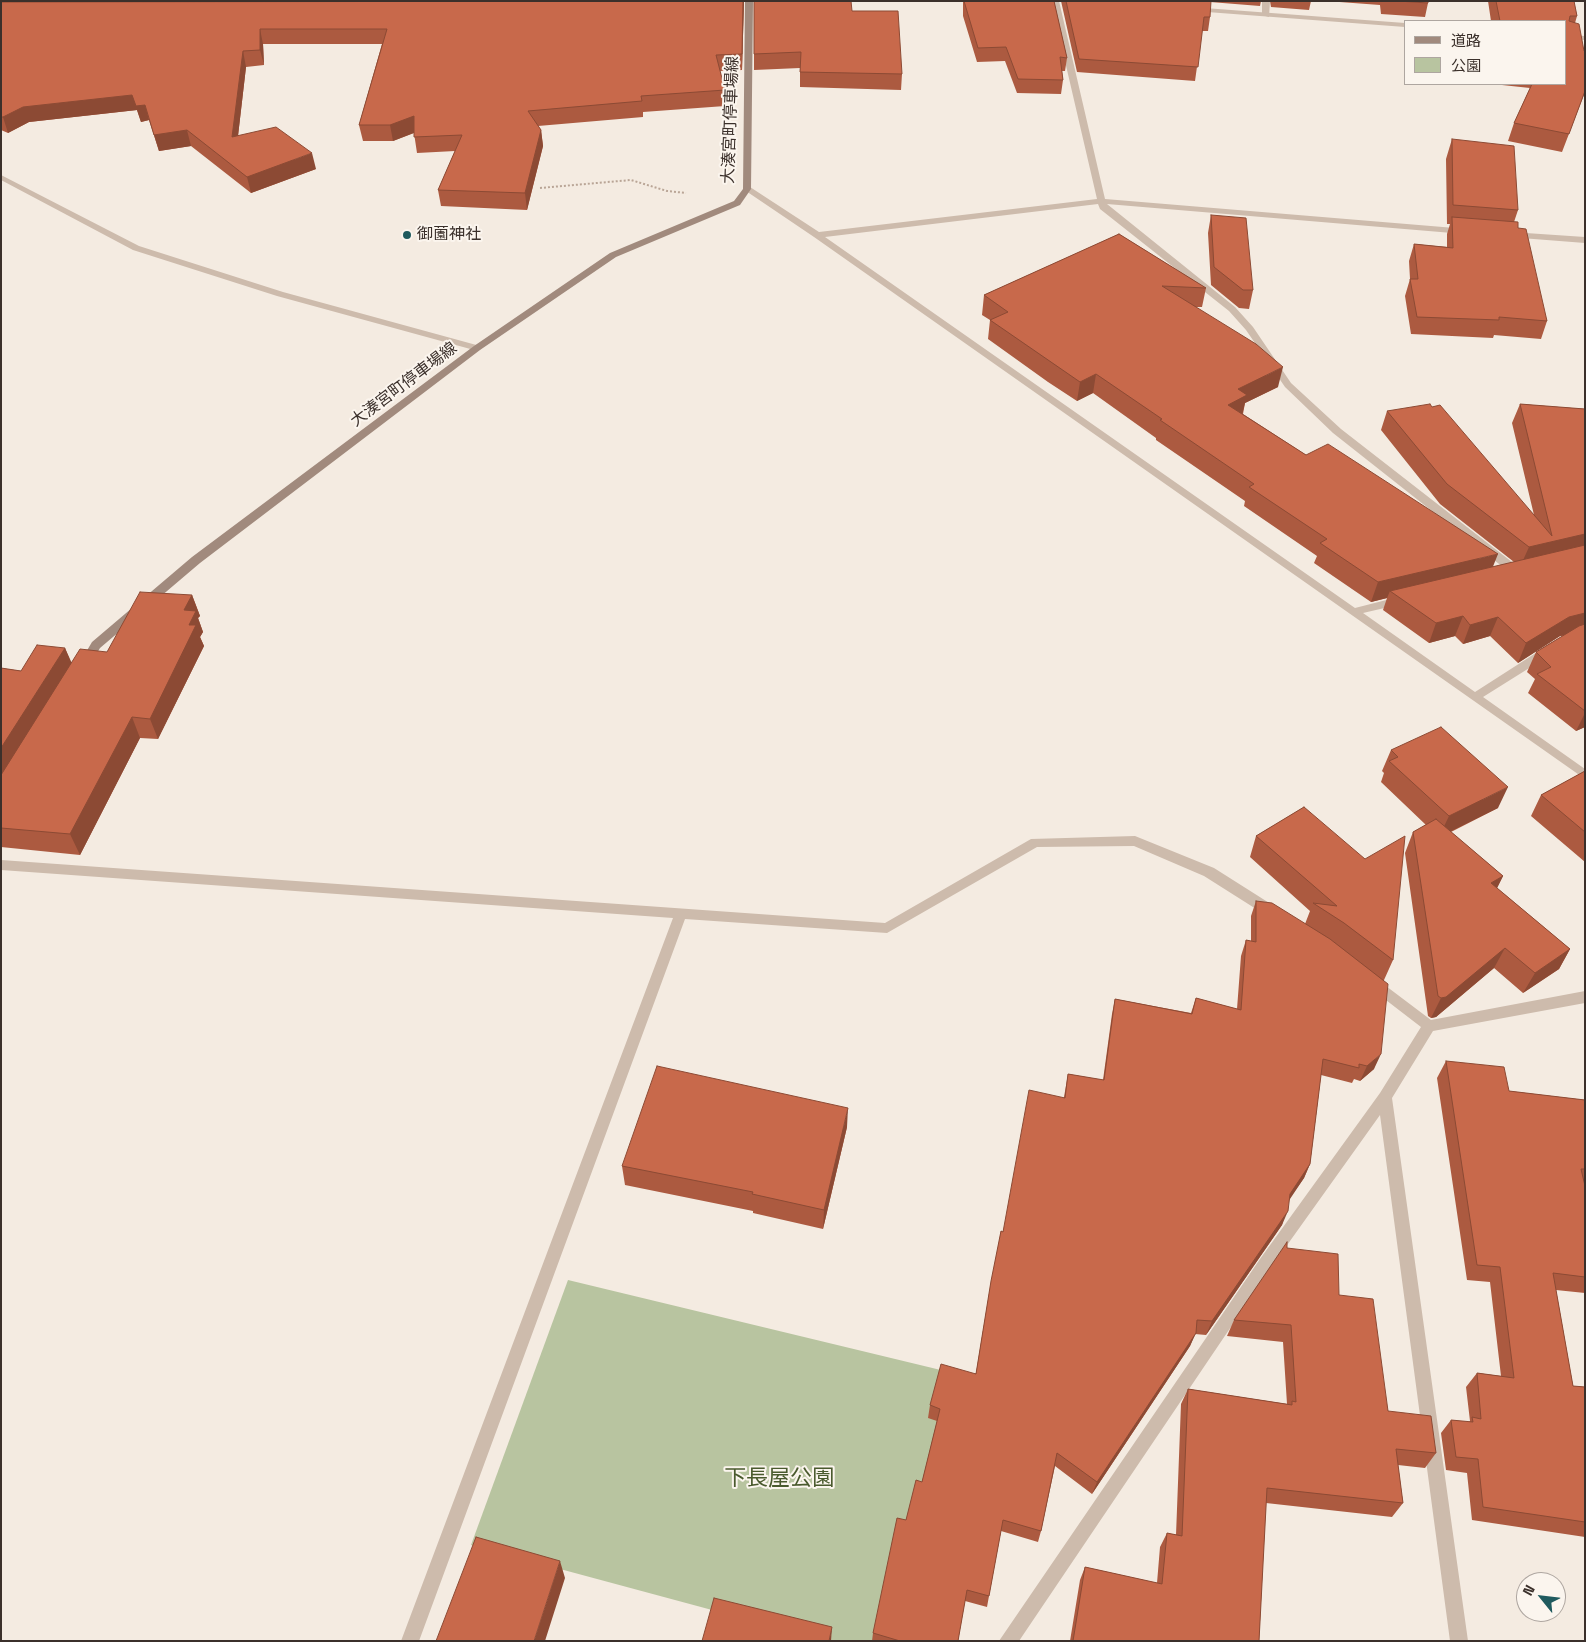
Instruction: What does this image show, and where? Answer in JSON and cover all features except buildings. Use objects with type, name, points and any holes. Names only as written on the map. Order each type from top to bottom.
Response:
[{"type":"main road","name":"大湊宮町停車場線","points":[[81,670],[96,645],[196,560],[477,348],[613,255],[737,203],[745,191],[749,1]]},
{"type":"street","points":[[1054,1],[1103,200],[1103,207],[1232,309],[1250,329],[1288,385],[1337,431],[1522,571],[1498,576]]},
{"type":"street","points":[[1266,1],[1266,15]]},
{"type":"street","points":[[1188,9],[1404,25]]},
{"type":"street","points":[[1566,37],[1585,38]]},
{"type":"street","points":[[1,177],[136,248],[280,294],[477,348]]},
{"type":"street","points":[[745,191],[817,235],[1585,774]]},
{"type":"street","points":[[817,235],[1103,200],[1477,232]]},
{"type":"street","points":[[1497,233],[1585,240]]},
{"type":"street","points":[[1353,612],[1411,598]]},
{"type":"street","points":[[1475,697],[1557,646]]},
{"type":"street","points":[[1,865],[887,928],[1035,842],[1135,841],[1209,872],[1282,918]]},
{"type":"street","points":[[410,1641],[682,913]]},
{"type":"street","points":[[1360,973],[1429,1026]]},
{"type":"street","points":[[1008,1641],[1265,1264],[1385,1098],[1429,1026],[1585,997]]},
{"type":"street","points":[[1385,1098],[1459,1641]]},
{"type":"path","points":[[540,188],[631,180],[667,191],[694,194],[745,191]]},
{"type":"green space","name":"下長屋公園","points":[[568,1280],[949,1372],[894,1641],[827,1641],[471,1545]]},
{"type":"place","name":"御薗神社","points":[[407,235]]}]
